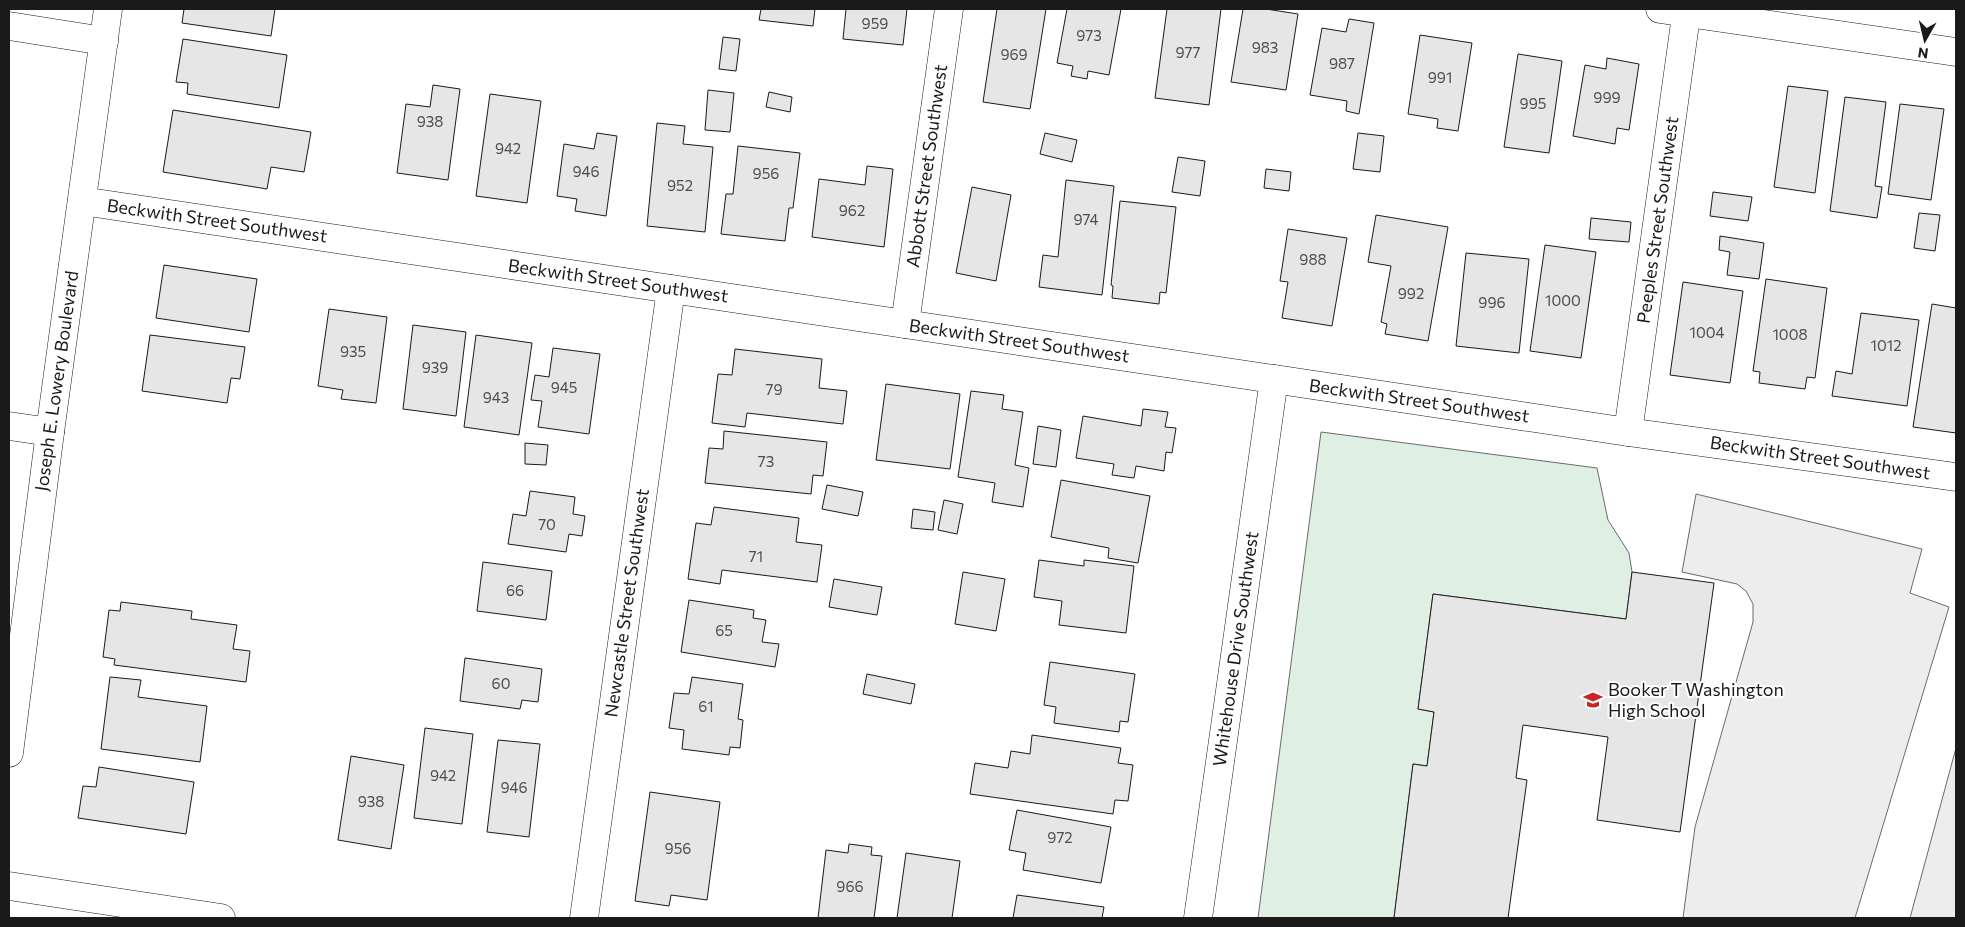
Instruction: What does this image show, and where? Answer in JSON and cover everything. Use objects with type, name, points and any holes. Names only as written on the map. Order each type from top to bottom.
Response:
[{"type":"street","name":"Joseph E. Lowery Boulevard","points":[[9,754],[50,432],[108,9]]},
{"type":"street","name":"Abbott Street Southwest","points":[[905,324],[949,9]]},
{"type":"street","points":[[1678,10],[1956,52]]},
{"type":"street","name":"Peeples Street Southwest","points":[[1628,432],[1678,10]]},
{"type":"street","points":[[9,26],[104,41]]},
{"type":"street","name":"Beckwith Street Southwest","points":[[82,201],[1628,432],[1956,477]]},
{"type":"street","name":"Newcastle Street Southwest","points":[[584,918],[671,289]]},
{"type":"street","name":"Whitehouse Drive Southwest","points":[[1198,918],[1274,379]]},
{"type":"street","points":[[9,426],[50,432]]},
{"type":"street","points":[[9,886],[206,917]]},
{"type":"green space","points":[[1321,432],[1597,468],[1608,520],[1629,553],[1632,572],[1626,619],[1433,594],[1418,709],[1434,712],[1427,766],[1413,764],[1394,918],[1258,918]]},
{"type":"shaded area","points":[[1696,494],[1922,549],[1910,593],[1949,607],[1855,918],[1683,918],[1695,827],[1753,622],[1753,604],[1746,591],[1737,584],[1682,572]]},
{"type":"shaded area","points":[[1956,748],[1956,918],[1910,918]]},
{"type":"building","points":[[184,9],[275,9],[271,36],[182,23]]},
{"type":"building","points":[[761,9],[815,9],[813,26],[759,20]]},
{"type":"building","points":[[846,9],[907,9],[903,45],[843,39]]},
{"type":"building","points":[[997,9],[1046,9],[1030,109],[983,102]]},
{"type":"building","points":[[1067,9],[1121,9],[1109,75],[1088,71],[1087,79],[1071,76],[1073,66],[1057,63]]},
{"type":"building","points":[[1167,9],[1221,9],[1209,105],[1155,98]]},
{"type":"building","points":[[1243,9],[1266,9],[1298,14],[1286,90],[1231,82]]},
{"type":"building","points":[[1349,19],[1374,23],[1359,114],[1346,111],[1347,101],[1310,95],[1322,28],[1346,32]]},
{"type":"building","points":[[1420,35],[1472,43],[1458,131],[1437,128],[1438,119],[1408,114]]},
{"type":"building","points":[[723,37],[740,39],[736,71],[719,69]]},
{"type":"building","points":[[183,39],[287,55],[279,108],[187,94],[188,83],[176,82]]},
{"type":"building","points":[[1518,54],[1562,61],[1549,153],[1504,147]]},
{"type":"building","points":[[1607,58],[1639,64],[1629,130],[1617,128],[1615,144],[1573,136],[1585,65],[1606,69]]},
{"type":"building","points":[[433,85],[460,89],[448,180],[397,173],[406,104],[430,107]]},
{"type":"building","points":[[1788,86],[1828,91],[1815,193],[1774,187]]},
{"type":"building","points":[[708,90],[734,93],[730,132],[705,130]]},
{"type":"building","points":[[769,92],[792,97],[790,112],[766,107]]},
{"type":"building","points":[[490,94],[541,101],[527,203],[476,196]]},
{"type":"building","points":[[1845,97],[1886,102],[1875,186],[1882,187],[1877,218],[1830,211]]},
{"type":"building","points":[[1900,104],[1944,109],[1931,200],[1888,194]]},
{"type":"building","points":[[173,110],[311,132],[304,172],[271,167],[267,189],[163,172]]},
{"type":"building","points":[[657,123],[685,126],[683,144],[713,147],[705,232],[647,226]]},
{"type":"building","points":[[597,133],[617,136],[606,216],[575,211],[577,199],[557,196],[564,144],[594,149]]},
{"type":"building","points":[[1045,133],[1077,140],[1072,162],[1040,154]]},
{"type":"building","points":[[1358,133],[1384,136],[1380,172],[1353,169]]},
{"type":"building","points":[[738,146],[800,153],[793,208],[789,208],[785,241],[721,234],[726,194],[733,194]]},
{"type":"building","points":[[1178,157],[1205,161],[1200,196],[1172,192]]},
{"type":"building","points":[[867,166],[893,169],[884,247],[812,237],[819,179],[865,185]]},
{"type":"building","points":[[1266,169],[1291,172],[1289,191],[1264,188]]},
{"type":"building","points":[[1066,180],[1114,186],[1102,295],[1039,287],[1043,255],[1058,257]]},
{"type":"building","points":[[972,187],[1011,195],[996,281],[956,273]]},
{"type":"building","points":[[1713,192],[1752,197],[1748,221],[1710,216]]},
{"type":"building","points":[[1120,201],[1176,207],[1166,293],[1160,292],[1159,304],[1112,298],[1113,286],[1111,285]]},
{"type":"building","points":[[1919,213],[1940,215],[1935,251],[1914,248]]},
{"type":"building","points":[[1376,215],[1448,227],[1428,341],[1385,334],[1387,324],[1381,322],[1391,266],[1368,262]]},
{"type":"building","points":[[1591,218],[1631,222],[1629,242],[1589,239]]},
{"type":"building","points":[[1288,229],[1347,238],[1332,326],[1282,318],[1288,282],[1280,281]]},
{"type":"building","points":[[1720,236],[1764,243],[1759,279],[1727,275],[1730,252],[1719,250]]},
{"type":"building","points":[[1545,245],[1596,252],[1581,358],[1530,351]]},
{"type":"building","points":[[1466,253],[1529,259],[1519,353],[1456,346]]},
{"type":"building","points":[[164,265],[257,279],[249,332],[156,318]]},
{"type":"building","points":[[1766,279],[1827,288],[1815,378],[1807,377],[1805,389],[1759,383],[1760,372],[1753,371]]},
{"type":"building","points":[[1683,282],[1743,291],[1730,383],[1670,375]]},
{"type":"building","points":[[1932,304],[1956,308],[1956,433],[1913,427]]},
{"type":"building","points":[[329,309],[387,317],[376,403],[341,399],[343,390],[318,386]]},
{"type":"building","points":[[1861,313],[1919,320],[1907,406],[1832,396],[1836,371],[1852,374]]},
{"type":"building","points":[[413,325],[466,332],[456,416],[403,409]]},
{"type":"building","points":[[150,335],[245,347],[240,379],[231,378],[227,403],[142,391]]},
{"type":"building","points":[[476,335],[532,343],[519,435],[464,427]]},
{"type":"building","points":[[553,348],[600,354],[589,434],[538,427],[542,401],[531,400],[535,375],[549,377]]},
{"type":"building","points":[[735,349],[822,359],[819,388],[847,391],[843,424],[747,413],[745,427],[712,423],[718,374],[732,375]]},
{"type":"building","points":[[886,384],[960,394],[950,469],[876,460]]},
{"type":"building","points":[[971,391],[1004,395],[1002,409],[1023,412],[1015,465],[1029,468],[1023,507],[992,502],[995,483],[958,477]]},
{"type":"building","points":[[1143,409],[1168,412],[1165,427],[1176,428],[1172,453],[1166,452],[1164,471],[1136,466],[1134,478],[1112,475],[1114,464],[1076,458],[1083,416],[1141,426]]},
{"type":"building","points":[[1038,426],[1061,430],[1056,467],[1033,464]]},
{"type":"building","points":[[724,431],[827,442],[823,476],[813,475],[811,494],[705,483],[709,448],[723,449]]},
{"type":"building","points":[[525,443],[548,445],[546,465],[525,464]]},
{"type":"building","points":[[1061,480],[1150,496],[1138,563],[1108,558],[1109,548],[1051,537]]},
{"type":"building","points":[[827,485],[863,492],[858,516],[822,509]]},
{"type":"building","points":[[530,491],[575,497],[573,514],[585,516],[582,536],[569,534],[566,552],[508,544],[513,514],[526,516]]},
{"type":"building","points":[[944,500],[963,504],[957,534],[938,530]]},
{"type":"building","points":[[714,507],[799,518],[796,542],[822,545],[817,582],[722,570],[720,584],[688,579],[696,523],[711,525]]},
{"type":"building","points":[[913,509],[935,512],[933,530],[911,528]]},
{"type":"building","points":[[1039,560],[1084,566],[1084,560],[1134,566],[1126,633],[1059,625],[1062,601],[1034,597]]},
{"type":"building","points":[[483,562],[552,571],[546,620],[477,611]]},
{"type":"building","points":[[963,572],[1005,579],[996,631],[955,624]]},
{"type":"building","points":[[1632,572],[1714,583],[1680,832],[1597,820],[1608,737],[1523,725],[1516,778],[1527,780],[1508,918],[1394,918],[1413,764],[1427,766],[1434,712],[1418,709],[1433,594],[1626,619]]},
{"type":"building","points":[[834,579],[882,587],[877,615],[829,607]]},
{"type":"building","points":[[689,600],[754,610],[753,618],[766,620],[762,642],[779,644],[775,667],[681,652]]},
{"type":"building","points":[[121,602],[192,611],[191,619],[237,625],[233,649],[250,651],[246,682],[114,665],[115,659],[103,657],[109,610],[120,611]]},
{"type":"building","points":[[465,658],[542,669],[538,702],[522,700],[520,709],[460,701]]},
{"type":"building","points":[[1050,662],[1135,674],[1128,722],[1120,721],[1119,732],[1054,723],[1056,707],[1044,705]]},
{"type":"building","points":[[867,674],[915,684],[911,704],[863,694]]},
{"type":"building","points":[[110,677],[141,680],[138,697],[207,706],[200,762],[101,749]]},
{"type":"building","points":[[692,677],[743,684],[738,719],[743,720],[740,748],[730,747],[729,755],[682,749],[684,730],[669,728],[674,693],[689,694]]},
{"type":"building","points":[[425,728],[473,734],[462,824],[414,818]]},
{"type":"building","points":[[1032,735],[1121,748],[1118,763],[1133,765],[1128,801],[1115,800],[1113,814],[970,794],[975,763],[1008,768],[1011,751],[1030,754]]},
{"type":"building","points":[[498,740],[540,744],[529,837],[487,832]]},
{"type":"building","points":[[351,756],[404,765],[391,849],[338,840]]},
{"type":"building","points":[[99,767],[194,782],[186,834],[78,818],[83,786],[96,787]]},
{"type":"building","points":[[650,792],[720,802],[707,900],[671,895],[669,906],[635,901]]},
{"type":"building","points":[[1017,810],[1111,827],[1101,883],[1023,870],[1026,853],[1009,850]]},
{"type":"building","points":[[849,844],[872,847],[871,855],[882,856],[874,918],[818,918],[826,850],[848,853]]},
{"type":"building","points":[[906,853],[960,861],[952,918],[897,918]]},
{"type":"building","points":[[1017,895],[1104,907],[1102,918],[1013,918]]},
{"type":"place","name":"Booker T Washington High School","points":[[1593,700]]}]
